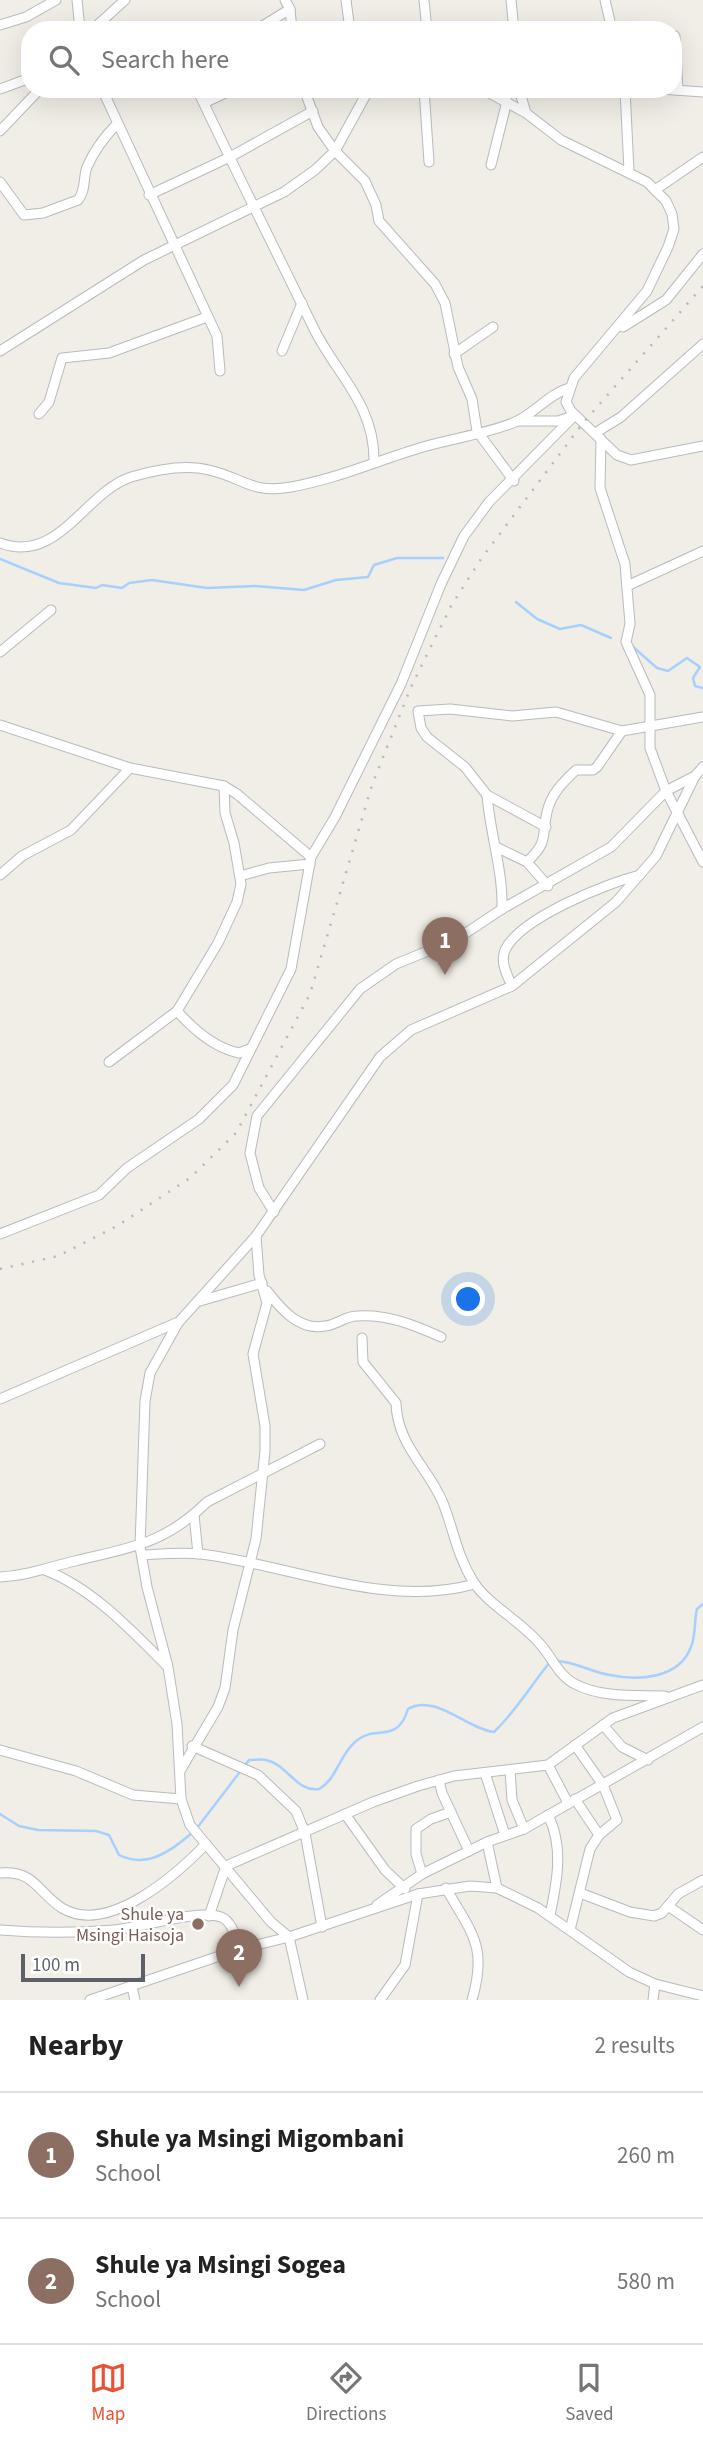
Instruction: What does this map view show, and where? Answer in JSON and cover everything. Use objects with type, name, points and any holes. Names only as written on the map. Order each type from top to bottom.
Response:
[{"type":"street","points":[[0,25],[33,14],[56,0]]},
{"type":"street","points":[[77,0],[79,21]]},
{"type":"street","points":[[102,21],[125,0]]},
{"type":"street","points":[[346,0],[349,21]]},
{"type":"street","points":[[424,0],[426,21]]},
{"type":"street","points":[[511,0],[513,21]]},
{"type":"street","points":[[605,0],[610,21]]},
{"type":"street","points":[[266,21],[287,3]]},
{"type":"street","points":[[287,3],[290,21]]},
{"type":"street","points":[[0,89],[21,81]]},
{"type":"street","points":[[682,90],[703,92]]},
{"type":"street","points":[[0,131],[31,98]]},
{"type":"street","points":[[106,98],[217,336],[220,371]]},
{"type":"street","points":[[202,98],[321,343],[338,365],[358,401],[373,434],[374,462]]},
{"type":"street","points":[[204,103],[215,98]]},
{"type":"street","points":[[308,98],[318,127],[335,151],[365,181],[376,205],[379,221],[388,235],[435,284],[445,303],[454,354],[472,399],[477,431],[514,481]]},
{"type":"street","points":[[1,347],[173,244],[284,192],[315,170],[335,151],[364,98]]},
{"type":"street","points":[[425,98],[429,162]]},
{"type":"street","points":[[502,98],[572,146],[629,171],[655,190],[667,201],[674,229],[647,291],[618,330],[587,362],[569,388],[566,402],[575,415],[617,456],[631,460],[703,446]]},
{"type":"street","points":[[522,98],[526,113]]},
{"type":"street","points":[[625,98],[629,171]]},
{"type":"street","points":[[491,164],[508,101]]},
{"type":"street","points":[[149,195],[230,157],[313,111]]},
{"type":"street","points":[[0,182],[24,215],[43,213],[78,200],[83,195],[88,165],[106,135],[117,124]]},
{"type":"street","points":[[655,190],[703,157]]},
{"type":"street","points":[[618,330],[666,300],[703,254]]},
{"type":"street","points":[[282,351],[302,303]]},
{"type":"street","points":[[39,414],[49,402],[62,358],[109,352],[207,317]]},
{"type":"street","points":[[454,354],[492,327]]},
{"type":"street","points":[[598,436],[703,344]]},
{"type":"street","points":[[518,421],[560,391],[569,388]]},
{"type":"street","points":[[0,543],[24,548],[40,543],[83,515],[114,485],[154,471],[208,469],[240,484],[268,490],[316,482],[477,431],[518,421],[558,421],[575,415]]},
{"type":"street","points":[[0,1234],[99,1195],[127,1168],[177,1136],[215,1105],[233,1085],[291,969],[310,860],[335,817],[401,684],[441,584],[464,537],[481,512],[514,481],[575,415]]},
{"type":"street","points":[[598,436],[600,488],[619,539],[627,586],[630,624],[626,642],[650,695],[650,748],[666,791],[703,862]]},
{"type":"street","points":[[627,586],[703,551]]},
{"type":"street","points":[[0,652],[51,610]]},
{"type":"street","points":[[546,827],[486,795],[465,766],[427,737],[421,728],[418,711],[450,709],[512,716],[556,712],[622,731],[649,729],[703,717]]},
{"type":"street","points":[[0,724],[130,768],[224,786],[237,794],[310,860]]},
{"type":"street","points":[[527,862],[541,849],[552,797],[576,770],[593,770],[622,731]]},
{"type":"street","points":[[303,2000],[289,1937],[271,1922],[190,1825],[181,1799],[168,1667],[147,1587],[141,1551],[150,1373],[178,1323],[256,1236],[380,1057],[411,1030],[512,986],[585,929],[642,875],[656,856],[695,776],[703,767]]},
{"type":"street","points":[[0,875],[22,856],[71,830],[130,768]]},
{"type":"street","points":[[274,1212],[259,1188],[250,1153],[252,1133],[264,1104],[340,1012],[376,976],[396,964],[457,939],[502,909],[548,886],[623,838],[666,791],[695,776]]},
{"type":"street","points":[[109,1062],[177,1012],[218,943],[240,891],[240,876],[225,813],[224,786]]},
{"type":"street","points":[[486,795],[502,876],[502,909]]},
{"type":"street","points":[[496,848],[527,862],[548,886]]},
{"type":"street","points":[[240,876],[310,860]]},
{"type":"street","points":[[512,986],[503,959],[506,949],[514,939],[562,905],[642,875]]},
{"type":"street","points":[[177,1012],[201,1033],[227,1049],[239,1053],[250,1049]]},
{"type":"street","points":[[180,1772],[192,1746],[218,1707],[225,1688],[233,1630],[251,1564],[264,1473],[265,1426],[253,1354],[266,1313],[256,1236]]},
{"type":"street","points":[[197,1302],[263,1285]]},
{"type":"street","points":[[263,1285],[287,1315],[313,1326],[325,1327],[353,1316],[387,1317],[407,1322],[441,1337]]},
{"type":"street","points":[[0,1399],[178,1323]]},
{"type":"street","points":[[362,1338],[362,1362],[396,1403],[396,1418],[404,1439],[443,1504],[455,1546],[475,1584],[542,1646],[555,1668],[575,1685],[610,1693],[671,1696]]},
{"type":"street","points":[[141,1551],[194,1515],[207,1502],[320,1444]]},
{"type":"street","points":[[194,1515],[198,1554]]},
{"type":"street","points":[[0,1577],[141,1551],[198,1554],[294,1575],[378,1588],[457,1589],[475,1584]]},
{"type":"street","points":[[45,1570],[72,1583],[127,1627],[168,1667]]},
{"type":"street","points":[[208,1916],[226,1866],[345,1814],[439,1780],[548,1765],[603,1725],[626,1712],[703,1685]]},
{"type":"street","points":[[603,1725],[622,1747],[648,1760]]},
{"type":"street","points":[[367,1913],[422,1874],[487,1842],[524,1829],[703,1727]]},
{"type":"street","points":[[570,1930],[590,1849],[599,1835],[617,1820],[603,1785],[575,1745]]},
{"type":"street","points":[[192,1746],[258,1775],[296,1811],[305,1833],[322,1927]]},
{"type":"street","points":[[0,1750],[76,1770],[132,1795],[181,1799]]},
{"type":"street","points":[[548,1765],[571,1801],[599,1835]]},
{"type":"street","points":[[510,1770],[512,1800],[524,1829]]},
{"type":"street","points":[[485,1773],[505,1835]]},
{"type":"street","points":[[439,1780],[469,1850]]},
{"type":"street","points":[[422,1874],[416,1854],[416,1829],[431,1819],[451,1812]]},
{"type":"street","points":[[345,1814],[385,1870],[414,1895]]},
{"type":"street","points":[[548,1815],[558,1850],[558,1873],[550,1915]]},
{"type":"street","points":[[487,1842],[497,1888]]},
{"type":"street","points":[[0,1873],[20,1873],[30,1878],[51,1900],[74,1913],[103,1912],[130,1905],[153,1891],[206,1844]]},
{"type":"street","points":[[580,1893],[646,1916],[654,1916],[678,1894],[703,1880]]},
{"type":"street","points":[[446,1888],[477,1941],[478,1978],[472,2000]]},
{"type":"street","points":[[90,2000],[240,1949],[289,1937],[414,1895],[446,1888],[497,1888],[550,1915],[604,1957],[655,1984],[703,1996]]},
{"type":"street","points":[[380,2000],[405,1965],[414,1895]]},
{"type":"street","points":[[668,1906],[703,1930]]},
{"type":"street","points":[[0,1930],[116,1930],[208,1916],[225,1918],[240,1949]]},
{"type":"street","points":[[653,2000],[655,1984]]},
{"type":"street","points":[[132,1987],[135,2000]]},
{"type":"waterway","points":[[0,559],[59,583],[96,588],[102,585],[122,588],[129,583],[152,580],[207,588],[255,586],[304,590],[336,580],[368,577],[374,565],[397,558],[443,558]]},
{"type":"waterway","points":[[516,602],[537,619],[560,629],[581,625],[611,638]]},
{"type":"waterway","points":[[632,646],[657,668],[668,671],[687,658],[700,667],[693,678],[695,686],[703,688]]},
{"type":"waterway","points":[[557,1661],[621,1677],[645,1677],[667,1672],[685,1658],[691,1647],[697,1609],[703,1604]]},
{"type":"waterway","points":[[197,1828],[249,1760],[273,1763],[304,1787],[319,1789],[330,1779],[356,1741],[364,1736],[398,1727],[408,1709],[418,1705],[440,1708],[473,1725],[494,1732],[550,1662]]},
{"type":"waterway","points":[[0,1814],[19,1826],[38,1830],[96,1831],[109,1835],[119,1855],[139,1860],[167,1852],[192,1833]]},
{"type":"railway","points":[[0,1269],[58,1256],[117,1226],[190,1178],[236,1133],[310,994],[372,785],[411,687],[451,606],[481,559],[583,423],[703,286]]},
{"type":"place","name":"Shule ya Msingi Migombani","points":[[445,975]]},
{"type":"place","name":"Shule ya Msingi Haisoja","points":[[198,1924]]},
{"type":"place","name":"Shule ya Msingi Sogea","points":[[239,1987]]}]
